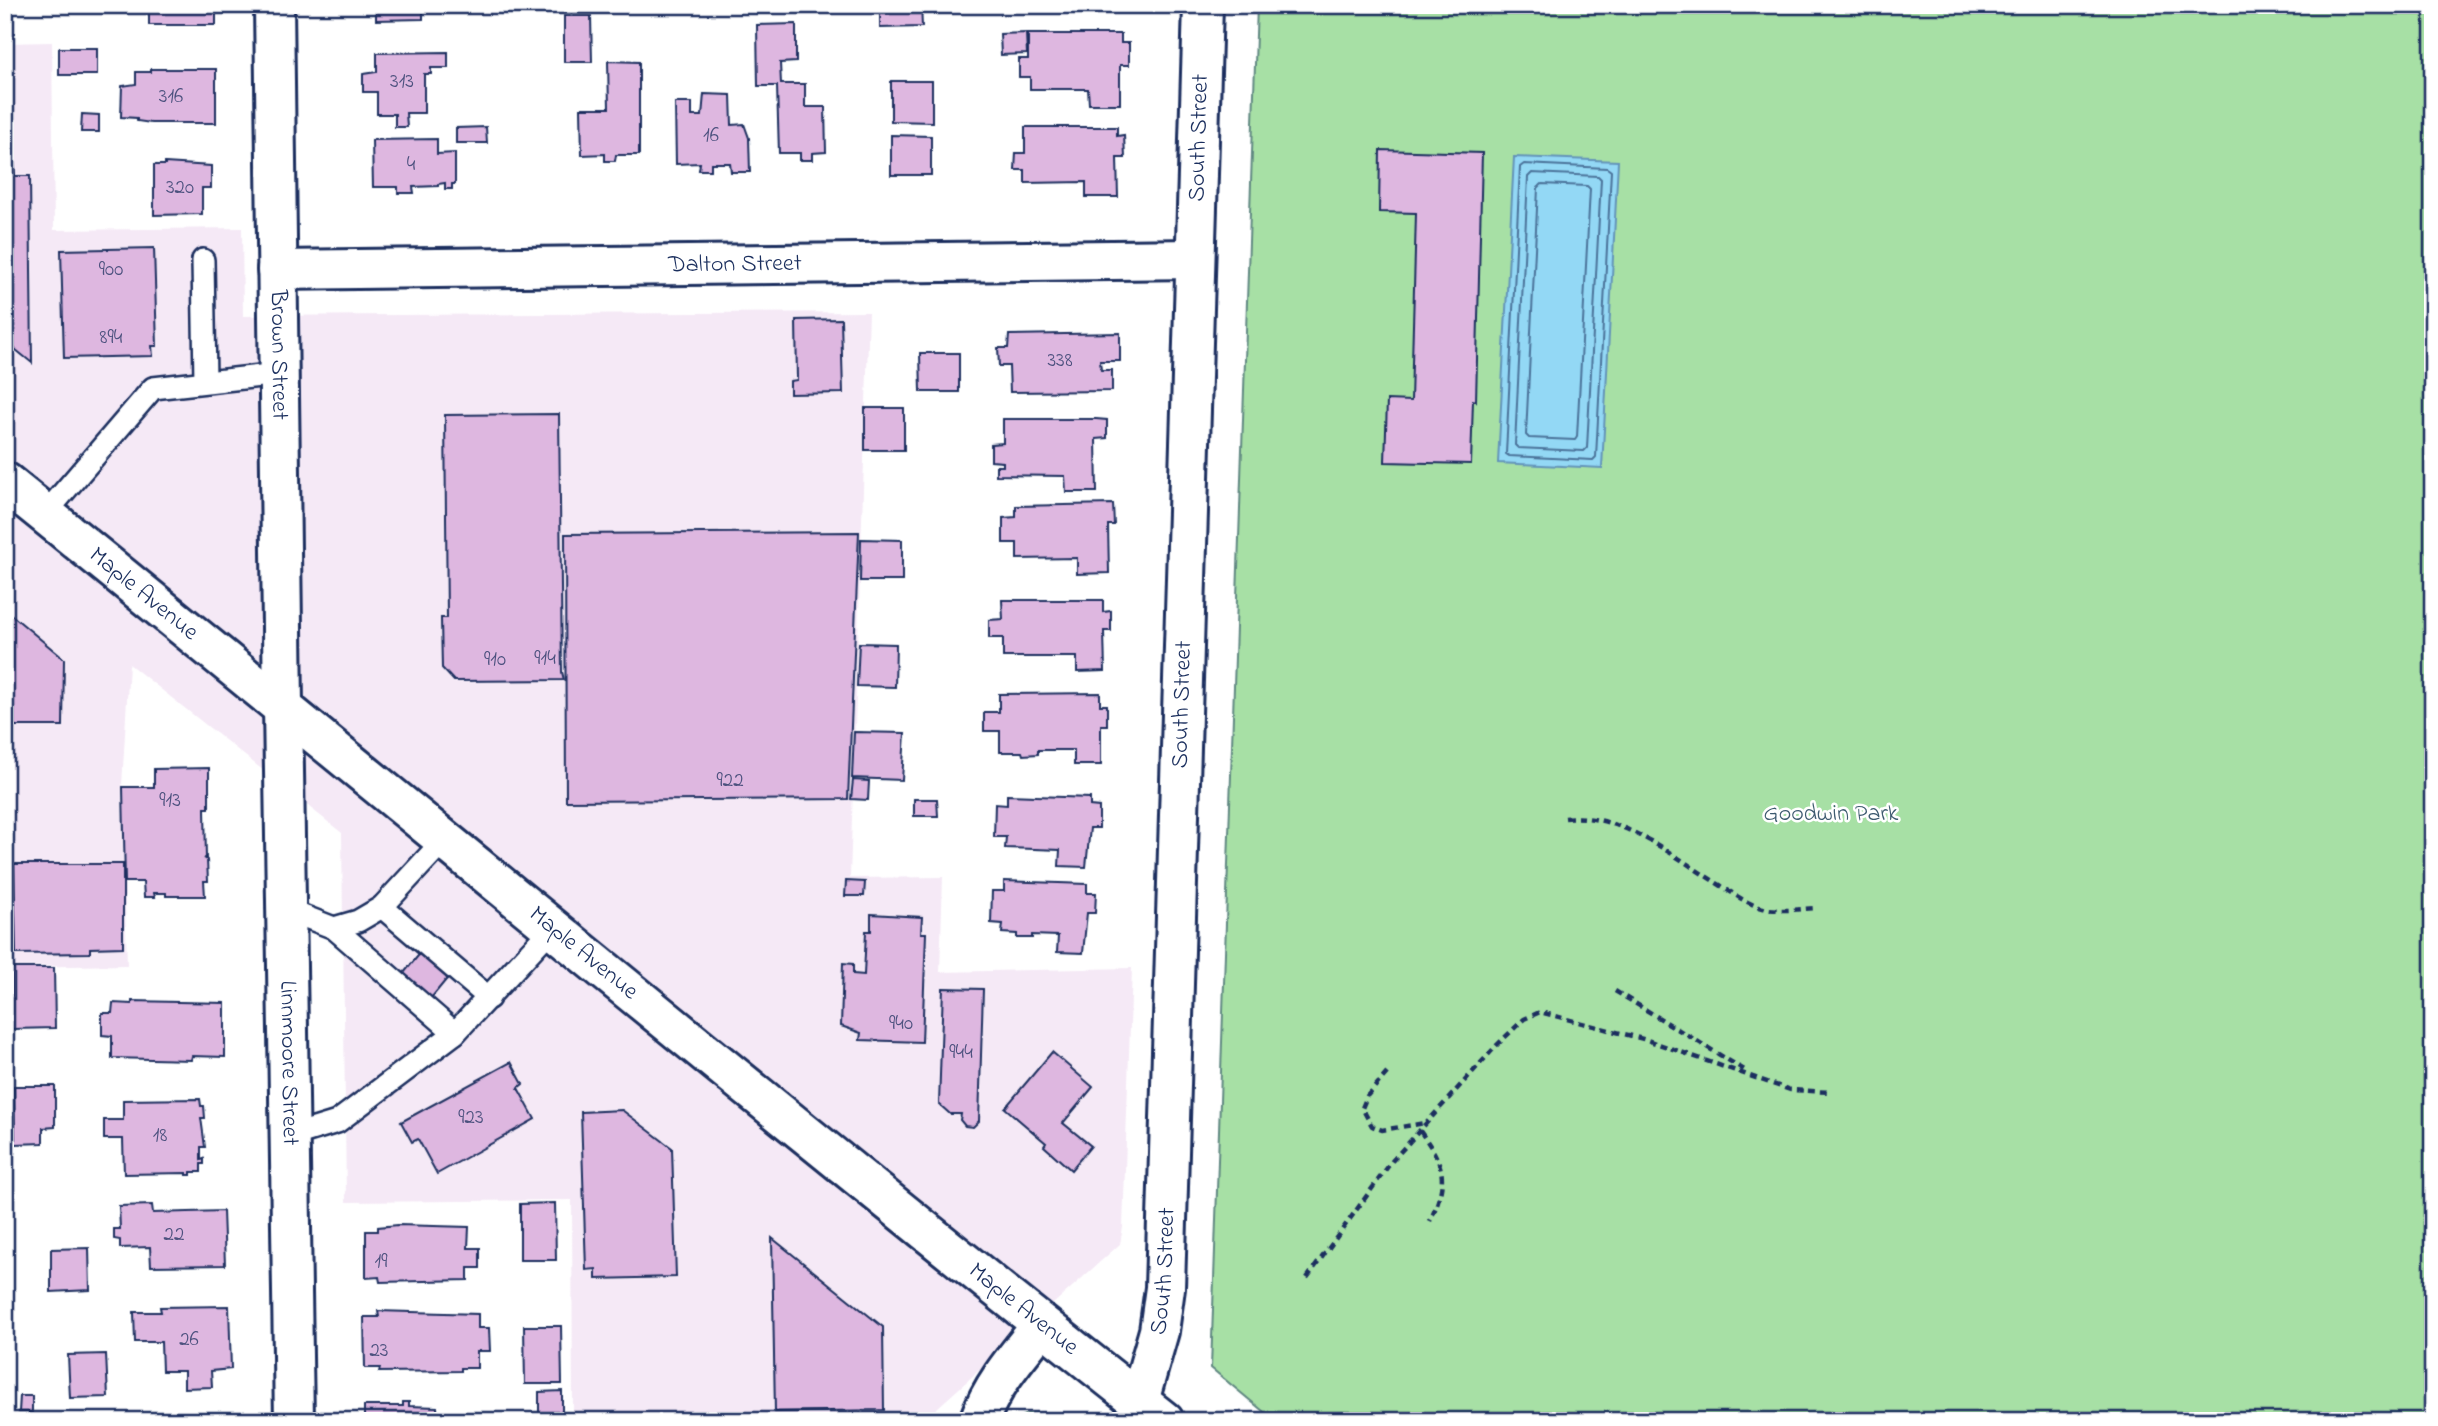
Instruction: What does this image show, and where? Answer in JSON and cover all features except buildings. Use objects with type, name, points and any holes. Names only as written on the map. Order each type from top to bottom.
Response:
[{"type":"street","name":"Brown Street","points":[[274,5],[283,706]]},
{"type":"street","name":"South Street","points":[[1145,1414],[1165,1288],[1203,5]]},
{"type":"street","name":"Dalton Street","points":[[277,270],[1195,259]]},
{"type":"street","name":"Maple Avenue","points":[[5,482],[1042,1325],[1145,1414]]},
{"type":"street","name":"Linnmoore Street","points":[[283,706],[294,1421]]},
{"type":"street","points":[[979,1421],[987,1399],[1005,1371],[1042,1325]]},
{"type":"lane","points":[[203,260],[205,381]]},
{"type":"lane","points":[[44,514],[153,387],[279,374]]},
{"type":"lane","points":[[334,928],[358,920],[382,907],[445,839]]},
{"type":"lane","points":[[382,907],[489,998]]},
{"type":"lane","points":[[285,909],[334,928],[455,1032]]},
{"type":"lane","points":[[288,1136],[337,1122],[455,1032],[553,927]]},
{"type":"path","points":[[1566,818],[1597,818],[1625,827],[1751,904],[1778,910],[1816,908]]},
{"type":"path","points":[[1615,991],[1755,1077]]},
{"type":"path","points":[[1307,1278],[1392,1161],[1497,1045],[1524,1020],[1539,1012],[1647,1040],[1790,1090],[1831,1092]]},
{"type":"path","points":[[1387,1073],[1367,1096],[1362,1108],[1372,1126],[1382,1130],[1427,1123]]},
{"type":"path","points":[[1420,1130],[1439,1157],[1443,1170],[1439,1201],[1430,1221]]},
{"type":"shaded area","points":[[52,42],[54,230],[242,228],[243,316],[869,312],[850,878],[943,877],[940,972],[1132,968],[1123,1227],[1120,1244],[927,1417],[573,1421],[572,1200],[346,1202],[342,833],[129,664],[122,786],[127,965],[14,967],[12,742],[5,741],[5,43]]},
{"type":"green space","name":"Goodwin Park","points":[[1257,5],[2433,5],[2433,1421],[1275,1421],[1211,1368]]},
{"type":"green space","points":[[1042,1413],[1060,1421],[1012,1421],[1027,1414]]},
{"type":"water","points":[[1514,157],[1618,161],[1602,468],[1498,463]]}]
